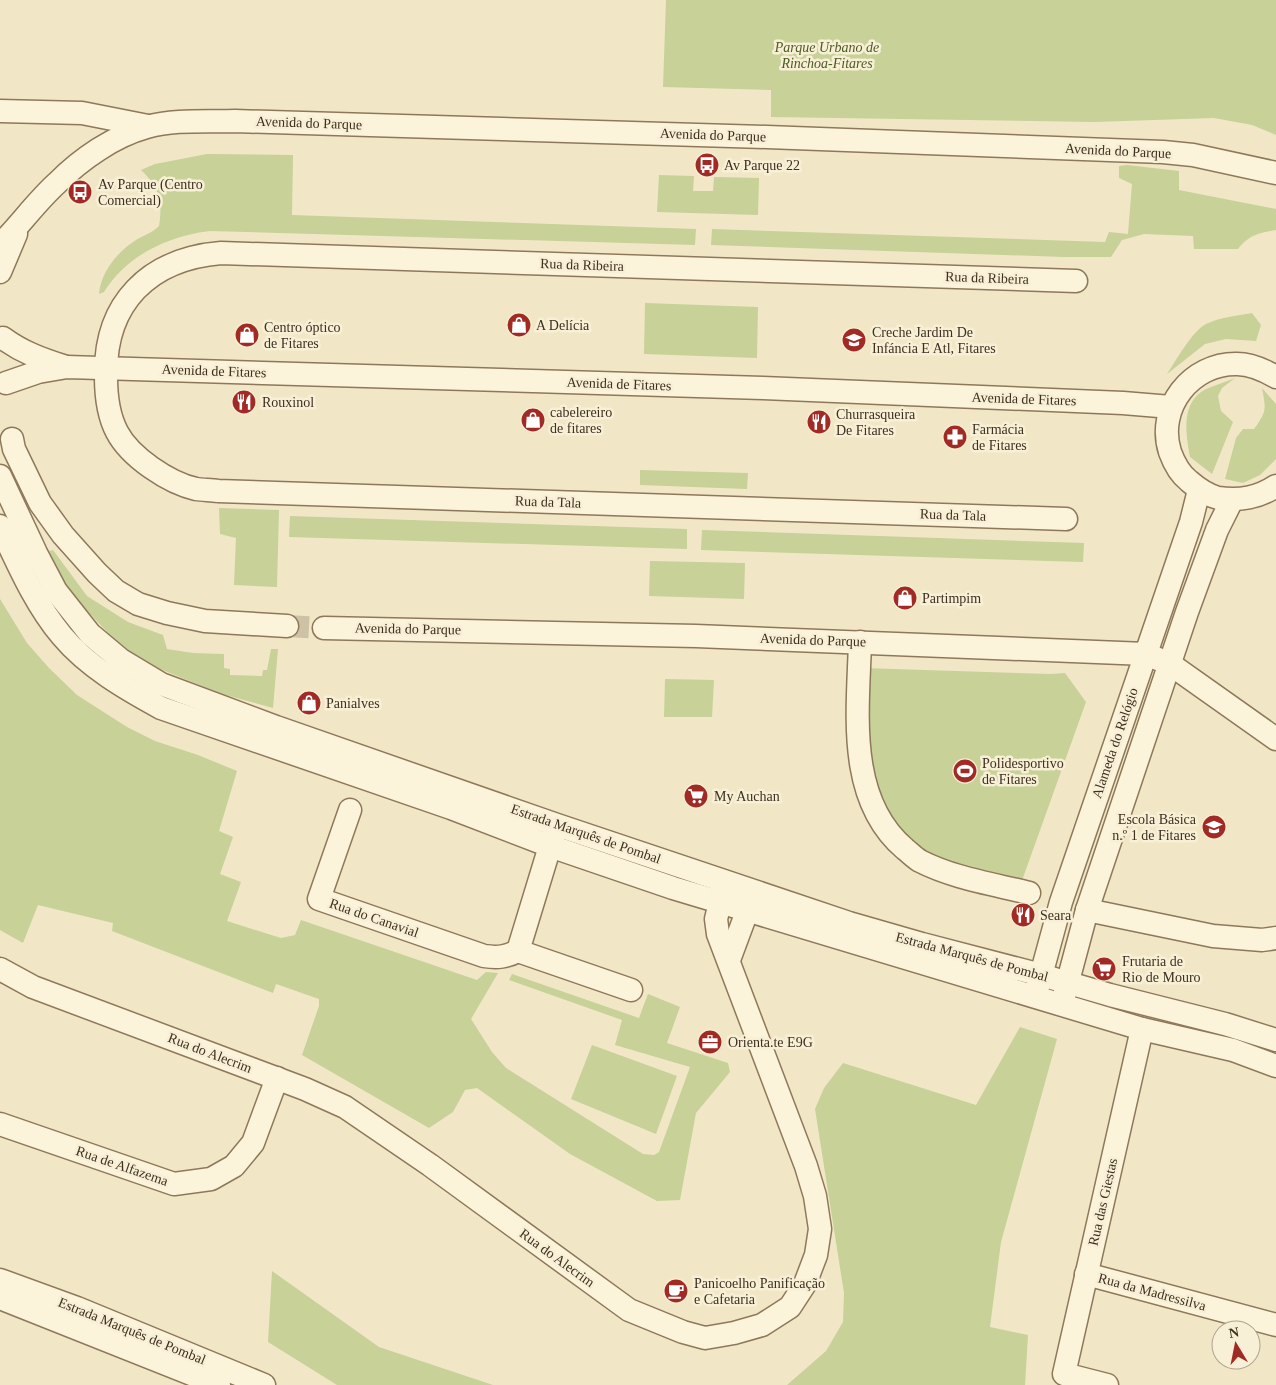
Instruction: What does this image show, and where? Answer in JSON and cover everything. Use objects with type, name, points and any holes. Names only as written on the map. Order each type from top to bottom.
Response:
[{"type":"street","name":"Avenida do Parque","points":[[0,111],[82,114],[149,126]]},
{"type":"street","name":"Avenida do Parque","points":[[0,245],[56,183],[78,164],[113,141],[149,126],[179,122],[245,122],[757,137],[1163,152],[1193,156],[1276,173]]},
{"type":"street","name":"Avenida do Parque","points":[[0,272],[19,226]]},
{"type":"street","name":"Rua da Ribeira","points":[[106,368],[108,345],[114,321],[122,306],[150,277],[181,260],[221,253],[1076,281]]},
{"type":"street","name":"Avenida de Fitares","points":[[2,336],[19,350],[35,357],[67,366],[753,388],[1123,403],[1171,407]]},
{"type":"street","points":[[2,336],[8,349],[10,360],[9,372],[3,388]]},
{"type":"street","points":[[1276,377],[1258,368],[1238,364],[1217,366],[1198,374],[1182,389],[1171,407],[1167,425],[1168,444],[1174,462],[1184,478],[1199,490],[1214,497],[1232,500],[1250,498],[1267,492],[1276,486]]},
{"type":"street","name":"Avenida de Fitares","points":[[3,388],[38,372],[67,366]]},
{"type":"street","name":"Rua da Tala","points":[[106,368],[107,397],[112,421],[117,433],[128,448],[178,483],[196,489],[1066,519]]},
{"type":"street","points":[[12,439],[14,449],[29,481],[45,509],[64,536],[116,591],[138,604],[205,621],[287,626]]},
{"type":"street","name":"Estrada Marquês de Pombal","points":[[0,476],[56,591],[90,634],[121,660],[161,684],[267,723],[726,881],[751,901],[1035,998],[1142,1029],[1232,1050],[1276,1066]]},
{"type":"street","name":"Alameda do Relógio","points":[[1035,998],[1061,902],[1191,522],[1199,490]]},
{"type":"street","name":"Alameda do Relógio","points":[[1062,1005],[1087,910],[1217,530],[1232,500]]},
{"type":"street","name":"Estrada Marquês de Pombal","points":[[0,526],[44,612],[63,638],[87,660],[126,689],[161,708],[202,724],[451,808],[550,846],[719,902],[751,901],[850,923],[922,944],[1225,1024],[1276,1040]]},
{"type":"street","name":"Avenida do Parque","points":[[324,628],[696,636],[1146,654],[1170,664],[1276,739]]},
{"type":"street","points":[[860,642],[857,734],[863,777],[878,818],[894,839],[919,860],[950,873],[1029,893]]},
{"type":"street","name":"Rua do Canavial","points":[[350,810],[320,899],[484,956],[499,958],[509,956],[518,951]]},
{"type":"street","points":[[557,824],[518,951],[631,990]]},
{"type":"street","name":"Rua do Alecrim","points":[[0,970],[33,987],[305,1088],[345,1107],[430,1165],[629,1310],[683,1332],[705,1338],[734,1333],[762,1325],[790,1307],[805,1284],[816,1255],[820,1228],[815,1196],[806,1166],[718,934],[716,919],[726,881]]},
{"type":"street","points":[[729,960],[751,901]]},
{"type":"street","points":[[1087,910],[1213,936],[1262,940],[1276,938]]},
{"type":"street","points":[[1225,1024],[1276,1024]]},
{"type":"street","name":"Rua das Giestas","points":[[1107,1385],[1064,1374],[1142,1029]]},
{"type":"street","name":"Rua de Alfazema","points":[[0,1124],[174,1184],[211,1178],[234,1166],[253,1143],[277,1078]]},
{"type":"street","name":"Rua da Madressilva","points":[[1086,1274],[1276,1325]]},
{"type":"street","name":"Estrada Marquês de Pombal","points":[[0,1280],[77,1308],[264,1385]]},
{"type":"street","name":"Estrada Marquês de Pombal","points":[[0,1298],[219,1385]]},
{"type":"green space","name":"Parque Urbano de Rinchoa-Fitares","points":[[666,0],[1276,0],[1276,135],[1252,125],[1214,118],[1094,122],[771,117],[771,90],[663,87]]},
{"type":"green space","points":[[207,154],[293,155],[292,215],[696,229],[695,245],[210,231],[179,237],[150,250],[124,268],[104,292],[99,294],[100,286],[107,270],[122,250],[159,226],[160,202],[158,195],[152,183],[141,170],[155,164]]},
{"type":"green space","points":[[1127,165],[1179,171],[1179,190],[1276,209],[1276,230],[1254,235],[1238,249],[1194,249],[1193,236],[1144,234],[1122,240],[1111,257],[711,245],[712,229],[1105,242],[1109,232],[1128,234],[1132,184],[1119,178],[1119,166]]},
{"type":"green space","points":[[659,175],[694,176],[693,191],[713,191],[714,177],[759,178],[758,215],[657,212]]},
{"type":"green space","points":[[645,303],[758,307],[757,358],[644,354]]},
{"type":"green space","points":[[1252,313],[1261,325],[1256,341],[1226,339],[1205,344],[1167,374],[1201,327],[1217,320]]},
{"type":"green space","points":[[1235,378],[1222,388],[1218,396],[1221,411],[1233,422],[1212,474],[1190,457],[1186,429],[1188,410],[1198,395],[1206,389]]},
{"type":"green space","points":[[1262,388],[1276,404],[1276,459],[1260,475],[1243,483],[1225,479],[1236,438],[1243,429],[1254,429],[1263,414],[1265,405]]},
{"type":"green space","points":[[640,470],[748,473],[747,489],[640,485]]},
{"type":"green space","points":[[219,508],[279,510],[277,587],[234,585],[236,538],[220,534]]},
{"type":"green space","points":[[290,516],[687,529],[687,549],[289,537]]},
{"type":"green space","points":[[702,530],[1084,543],[1083,562],[701,550]]},
{"type":"green space","points":[[53,550],[87,596],[128,622],[163,635],[167,649],[193,653],[224,654],[224,668],[230,669],[230,675],[262,676],[263,670],[267,670],[271,649],[278,649],[273,708],[222,694],[160,669],[125,648],[109,634],[68,589],[49,551]]},
{"type":"green space","points":[[650,561],[745,563],[744,599],[649,596]]},
{"type":"green space","points":[[0,599],[27,643],[77,695],[127,727],[155,741],[198,755],[237,771],[219,831],[233,837],[220,874],[241,882],[227,921],[281,938],[295,935],[301,920],[477,980],[486,972],[498,973],[471,1019],[492,1052],[506,1068],[643,1154],[654,1155],[659,1152],[690,1067],[615,1045],[622,1020],[509,980],[512,974],[639,1018],[648,994],[680,1007],[667,1043],[728,1063],[730,1072],[696,1113],[680,1200],[657,1201],[570,1154],[477,1088],[465,1090],[453,1112],[429,1128],[302,1055],[319,1006],[319,999],[276,984],[273,993],[112,931],[113,923],[38,905],[23,943],[0,930]]},
{"type":"green space","name":"Polidesportivo de Fitares","points":[[863,668],[1065,673],[1086,702],[1020,886],[956,870],[896,833],[871,782]]},
{"type":"green space","points":[[665,679],[714,680],[712,717],[664,717]]},
{"type":"green space","points":[[1020,1027],[1057,1039],[1001,1242],[990,1327],[1028,1335],[1025,1385],[787,1385],[826,1351],[843,1322],[844,1293],[815,1109],[824,1088],[843,1063],[976,1105]]},
{"type":"green space","points":[[592,1045],[677,1076],[656,1134],[571,1099]]},
{"type":"green space","points":[[272,1271],[379,1347],[493,1385],[337,1385],[268,1342]]},
{"type":"tunnel","points":[[287,626],[324,628]]},
{"type":"place","name":"Av Parque 22","points":[[707,165]]},
{"type":"place","name":"Av Parque (Centro Comercial)","points":[[80,192]]},
{"type":"place","name":"A Delícia","points":[[519,325]]},
{"type":"place","name":"Centro óptico de Fitares","points":[[247,335]]},
{"type":"place","name":"Creche Jardim De Infáncia E Atl, Fitares","points":[[854,340]]},
{"type":"place","name":"Rouxinol","points":[[244,402]]},
{"type":"place","name":"cabelereiro de fitares","points":[[533,420]]},
{"type":"place","name":"Churrasqueira De Fitares","points":[[819,422]]},
{"type":"place","name":"Farmácia de Fitares","points":[[955,437]]},
{"type":"place","name":"Partimpim","points":[[905,598]]},
{"type":"place","name":"Panialves","points":[[309,703]]},
{"type":"place","name":"Polidesportivo de Fitares","points":[[965,771]]},
{"type":"place","name":"My Auchan","points":[[696,796]]},
{"type":"place","name":"Escola Básica n.º 1 de Fitares","points":[[1214,827]]},
{"type":"place","name":"Seara","points":[[1023,915]]},
{"type":"place","name":"Frutaria de Rio de Mouro","points":[[1104,969]]},
{"type":"place","name":"Orienta.te E9G","points":[[710,1042]]},
{"type":"place","name":"Panicoelho Panificação e Cafetaria","points":[[676,1291]]}]
